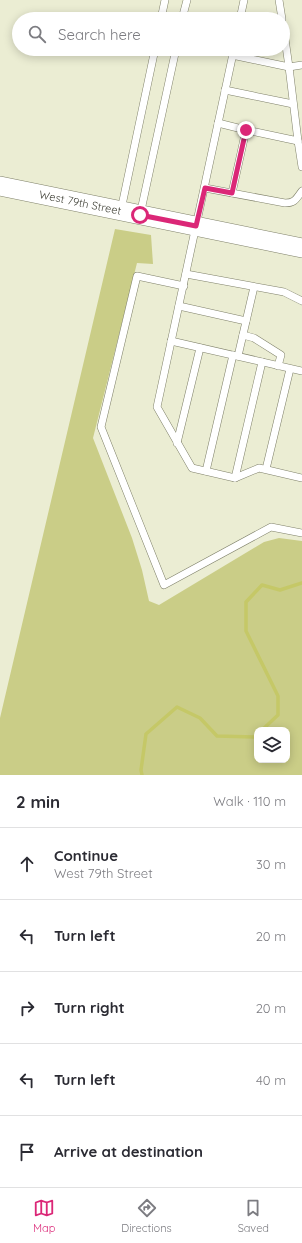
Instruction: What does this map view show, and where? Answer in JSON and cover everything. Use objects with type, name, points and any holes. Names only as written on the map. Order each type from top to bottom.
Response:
[{"type":"main road","name":"West 79th Street","points":[[0,186],[302,248]]},
{"type":"lane","points":[[162,12],[165,0]]},
{"type":"lane","points":[[183,12],[186,0]]},
{"type":"lane","points":[[241,12],[244,0]]},
{"type":"lane","points":[[279,0],[281,12]]},
{"type":"lane","points":[[121,211],[154,56]]},
{"type":"lane","points":[[140,215],[174,56]]},
{"type":"lane","points":[[232,56],[157,407],[192,468],[235,478],[259,468],[302,478]]},
{"type":"lane","points":[[248,56],[289,67],[302,65]]},
{"type":"lane","points":[[287,56],[302,167]]},
{"type":"lane","points":[[225,90],[293,104]]},
{"type":"lane","points":[[218,123],[298,141]]},
{"type":"lane","points":[[232,193],[246,130]]},
{"type":"lane","points":[[205,188],[285,203],[291,203],[302,191]]},
{"type":"lane","points":[[186,274],[284,292],[302,301]]},
{"type":"lane","points":[[184,286],[137,276],[101,427],[164,585],[272,527],[302,533]]},
{"type":"lane","points":[[206,471],[236,356],[243,335],[254,287]]},
{"type":"lane","points":[[179,306],[246,321]]},
{"type":"lane","points":[[243,335],[254,338],[281,355],[278,366]]},
{"type":"lane","points":[[172,341],[302,371]]},
{"type":"lane","points":[[177,443],[200,348]]},
{"type":"lane","points":[[235,478],[262,362]]},
{"type":"lane","points":[[266,469],[290,368]]},
{"type":"green space","points":[[115,229],[151,235],[153,264],[137,263],[93,438],[132,538],[142,570],[149,601],[159,605],[264,542],[279,538],[302,541],[302,775],[0,775],[0,718]]},
{"type":"waterway","points":[[265,727],[278,715],[278,696],[246,631],[246,602],[262,585],[280,590],[302,583]]},
{"type":"waterway","points":[[142,775],[141,770],[146,734],[177,707],[200,718],[217,736],[254,737]]},
{"type":"route","points":[[140,215],[196,226],[205,188],[232,193],[246,130]]}]
